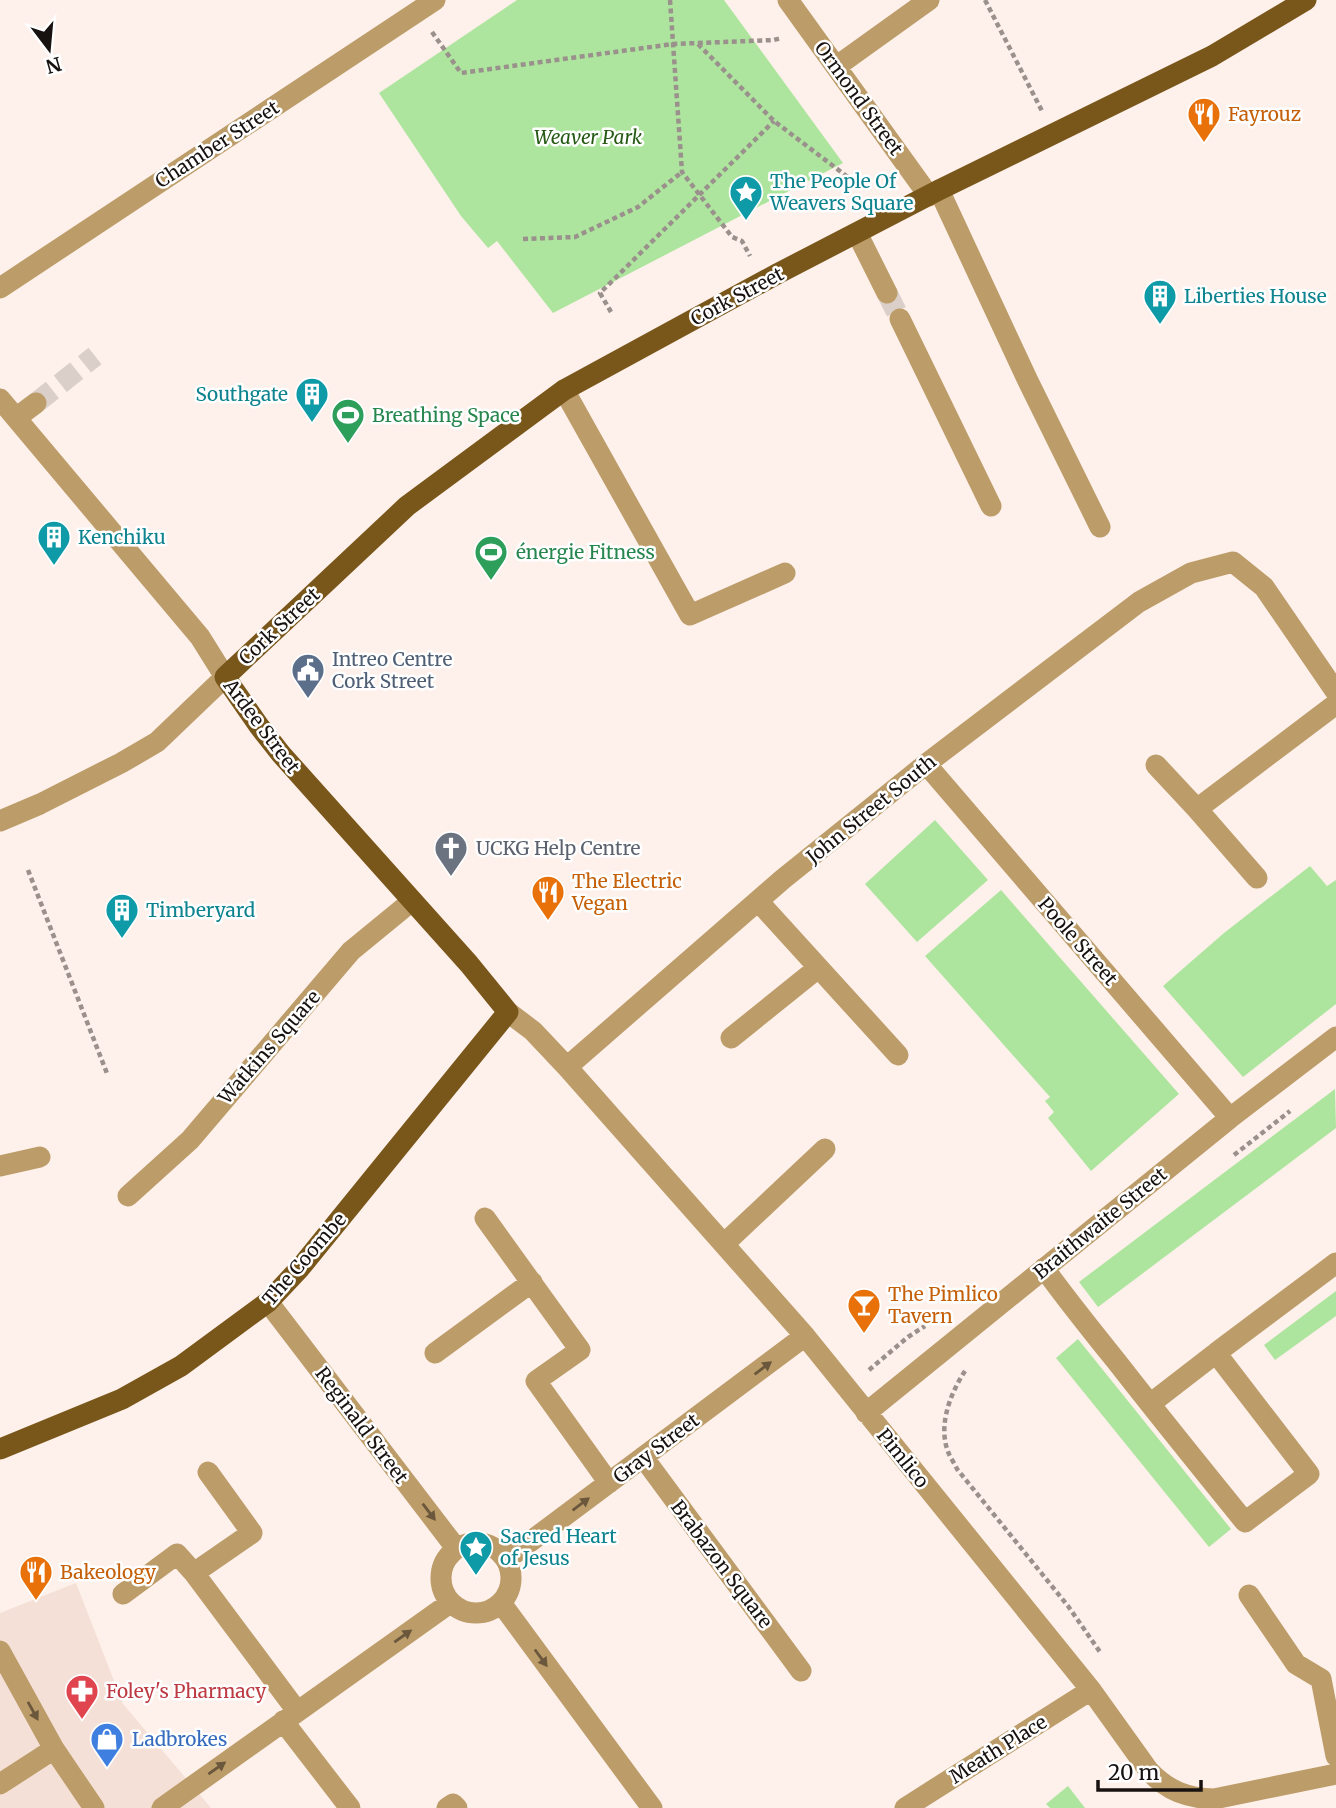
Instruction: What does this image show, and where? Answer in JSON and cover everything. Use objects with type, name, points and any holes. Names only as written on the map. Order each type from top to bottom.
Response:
[{"type":"main road","name":"Cork Street","points":[[225,677],[407,506],[564,390],[934,193],[1212,56],[1306,0]]},
{"type":"main road","name":"Ardee Street","points":[[225,677],[258,726],[281,754],[469,964],[508,1012]]},
{"type":"main road","name":"The Coombe","points":[[0,1449],[122,1399],[181,1366],[268,1302],[308,1258],[508,1012]]},
{"type":"street","name":"Ormond Street","points":[[788,0],[934,193],[1100,527]]},
{"type":"street","points":[[837,66],[929,0]]},
{"type":"street","name":"Chamber Street","points":[[0,288],[426,6]]},
{"type":"street","points":[[857,233],[887,293]]},
{"type":"street","points":[[900,319],[991,506]]},
{"type":"street","points":[[564,390],[690,615],[785,573]]},
{"type":"street","name":"Ardee Street","points":[[0,399],[200,637],[225,677]]},
{"type":"street","points":[[16,418],[36,402]]},
{"type":"street","name":"John Street South","points":[[567,1067],[758,901],[926,764],[1139,602],[1191,573],[1233,562],[1264,587],[1336,691]]},
{"type":"street","points":[[0,821],[52,798],[157,742],[225,677]]},
{"type":"street","points":[[1197,809],[1336,704]]},
{"type":"street","name":"Poole Street","points":[[926,764],[1230,1118]]},
{"type":"street","points":[[1156,765],[1257,878]]},
{"type":"street","name":"Watkins Square","points":[[128,1196],[190,1140],[351,951],[412,901]]},
{"type":"street","points":[[758,901],[898,1055]]},
{"type":"street","points":[[731,1038],[818,968]]},
{"type":"street","name":"Pimlico","points":[[508,1012],[533,1031],[567,1067],[805,1336],[1091,1690],[1149,1771],[1170,1789],[1198,1798],[1214,1799],[1336,1774]]},
{"type":"street","name":"Braithwaite Street","points":[[866,1413],[1230,1118],[1334,1045]]},
{"type":"street","points":[[724,1244],[825,1149]]},
{"type":"street","points":[[0,1166],[40,1157]]},
{"type":"street","points":[[485,1217],[580,1350],[537,1381],[609,1483]]},
{"type":"street","points":[[1150,1404],[1336,1263]]},
{"type":"street","points":[[1044,1268],[1245,1522],[1309,1474],[1216,1353]]},
{"type":"street","points":[[435,1353],[532,1282]]},
{"type":"street","name":"Reginald Street","points":[[268,1302],[456,1548]]},
{"type":"street","name":"Gray Street","points":[[507,1559],[805,1336]]},
{"type":"street","name":"Brabazon Square","points":[[643,1457],[801,1671]]},
{"type":"street","points":[[194,1573],[251,1533],[208,1472]]},
{"type":"street","points":[[478,1542],[499,1550],[507,1559],[511,1571],[508,1594],[492,1610],[470,1613],[450,1603],[444,1594],[440,1574],[448,1555],[456,1548],[466,1543],[478,1542]]},
{"type":"street","points":[[123,1594],[177,1554],[194,1573],[350,1808]]},
{"type":"street","points":[[1249,1595],[1296,1664],[1321,1679],[1336,1756]]},
{"type":"street","points":[[162,1808],[450,1603]]},
{"type":"street","points":[[501,1603],[652,1808]]},
{"type":"street","points":[[0,1651],[54,1749],[94,1808]]},
{"type":"street","name":"Meath Place","points":[[905,1808],[1091,1690]]},
{"type":"street","points":[[0,1784],[54,1749]]},
{"type":"street","points":[[447,1808],[453,1804],[457,1808]]},
{"type":"path","points":[[670,0],[682,172],[732,237],[742,241],[765,281]]},
{"type":"path","points":[[985,0],[1053,134]]},
{"type":"path","points":[[426,6],[461,73],[673,44],[774,40],[809,29]]},
{"type":"path","points":[[697,43],[774,121],[853,181]]},
{"type":"path","points":[[611,312],[600,293],[774,121]]},
{"type":"path","points":[[523,239],[575,237],[638,207],[682,172]]},
{"type":"path","points":[[28,870],[108,1076]]},
{"type":"path","name":"Pimlico","points":[[946,1423],[948,1453],[957,1469],[1068,1605],[1105,1661]]},
{"type":"shaded area","points":[[76,1583],[123,1704],[211,1808],[0,1808],[0,1613]]},
{"type":"green space","name":"Weaver Park","points":[[517,0],[724,0],[843,163],[553,313],[497,241],[488,248],[461,216],[379,93]]},
{"type":"green space","points":[[935,820],[988,880],[917,942],[865,884]]},
{"type":"green space","points":[[1310,866],[1327,886],[1336,880],[1336,1004],[1243,1077],[1163,986],[1224,933]]},
{"type":"green space","points":[[1001,890],[1179,1094],[1091,1171],[1048,1118],[1054,1112],[1045,1101],[1050,1097],[925,956]]},
{"type":"green space","points":[[1335,1089],[1336,1128],[1098,1307],[1079,1282]]},
{"type":"green space","points":[[1336,1291],[1336,1316],[1275,1360],[1264,1345]]},
{"type":"green space","points":[[1078,1339],[1231,1529],[1209,1547],[1056,1358]]},
{"type":"green space","points":[[1068,1786],[1085,1808],[1050,1808],[1046,1804]]},
{"type":"tunnel","points":[[887,293],[900,319]]},
{"type":"tunnel","points":[[36,403],[95,356]]},
{"type":"place","name":"Fayrouz","points":[[1204,144]]},
{"type":"place","name":"The People Of Weavers Square","points":[[746,222]]},
{"type":"place","name":"Liberties House","points":[[1160,326]]},
{"type":"place","name":"Southgate","points":[[312,424]]},
{"type":"place","name":"Breathing Space","points":[[348,445]]},
{"type":"place","name":"Kenchiku","points":[[54,567]]},
{"type":"place","name":"énergie Fitness","points":[[491,582]]},
{"type":"place","name":"Intreo Centre Cork Street","points":[[308,700]]},
{"type":"place","name":"UCKG Help Centre","points":[[451,878]]},
{"type":"place","name":"The Electric Vegan","points":[[548,922]]},
{"type":"place","name":"Timberyard","points":[[122,940]]},
{"type":"place","name":"The Pimlico Tavern","points":[[864,1335]]},
{"type":"place","name":"Sacred Heart of Jesus","points":[[476,1577]]},
{"type":"place","name":"Bakeology","points":[[36,1602]]},
{"type":"place","name":"Foley's Pharmacy","points":[[82,1721]]},
{"type":"place","name":"Ladbrokes","points":[[107,1769]]}]
